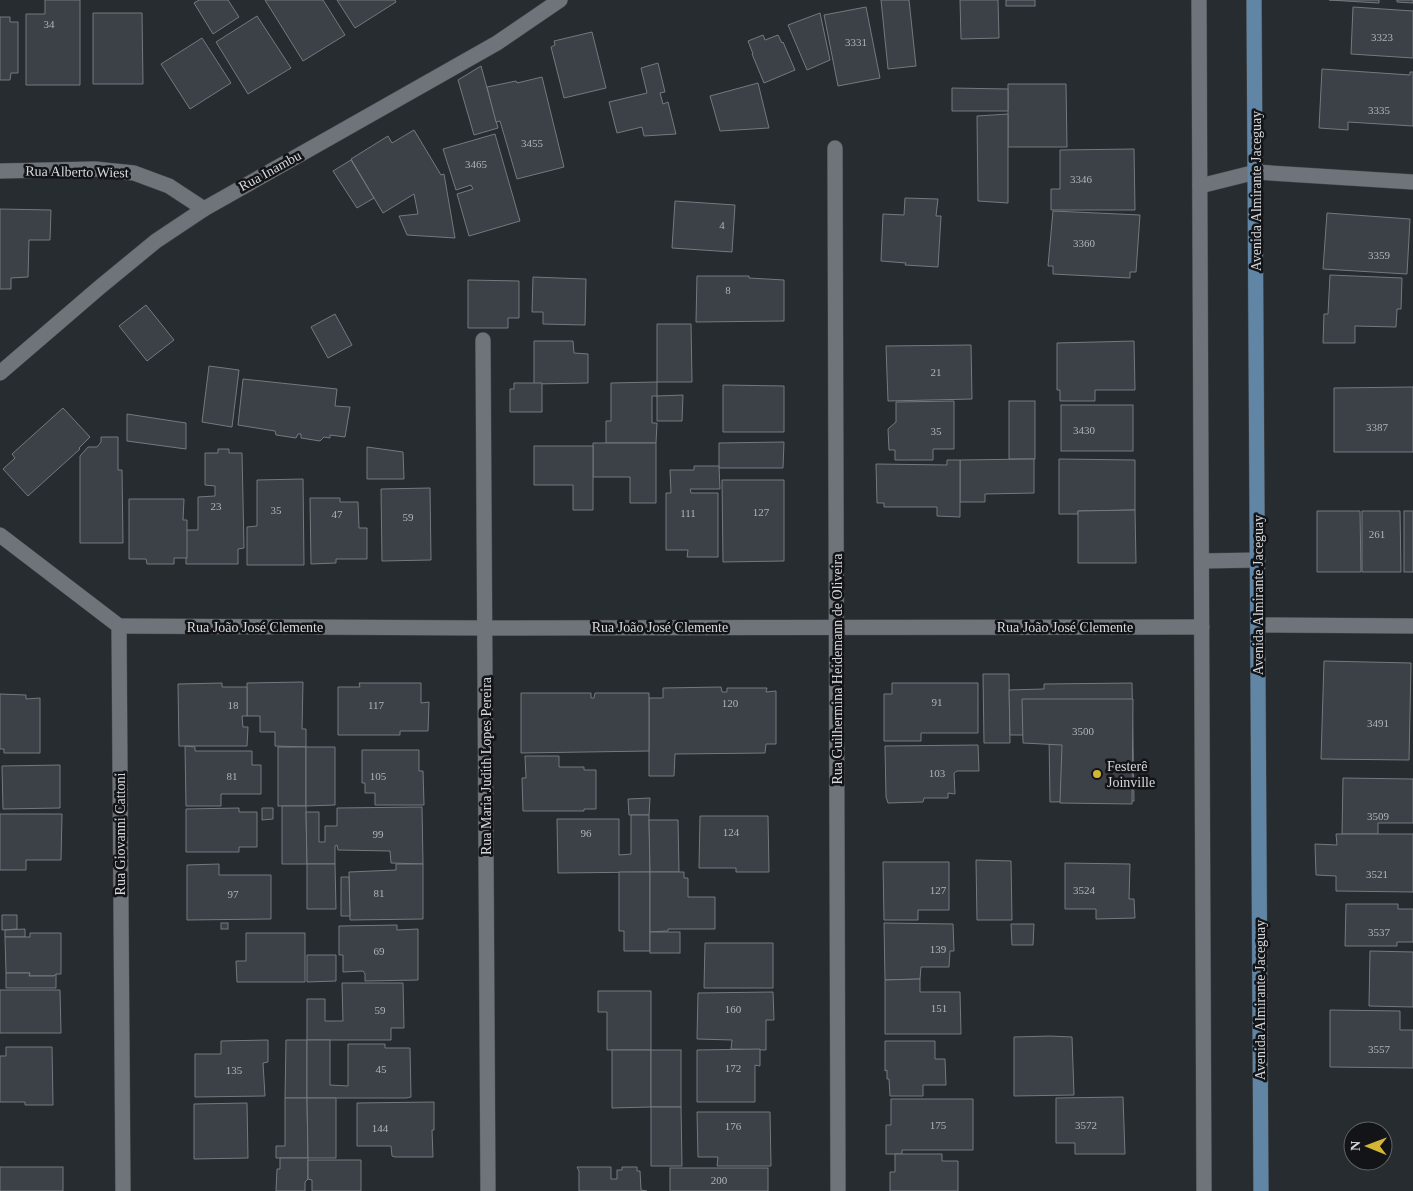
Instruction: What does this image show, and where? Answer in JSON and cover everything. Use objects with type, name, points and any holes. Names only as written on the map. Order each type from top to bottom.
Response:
[{"type":"main road","name":"Avenida Almirante Jaceguay","points":[[1254,0],[1261,1191]]},
{"type":"street","name":"Rua Inambu","points":[[0,373],[149,247],[204,208],[497,43],[560,0]]},
{"type":"street","points":[[1199,0],[1204,1191]]},
{"type":"street","name":"Rua Guilhermina Heidemann de Oliveira","points":[[835,148],[838,1191]]},
{"type":"street","name":"Rua Alberto Wiest","points":[[0,171],[95,170],[134,173],[169,186],[204,208]]},
{"type":"street","points":[[1200,186],[1256,172],[1413,182]]},
{"type":"street","name":"Rua Maria Judith Lopes Pereira","points":[[483,340],[488,1191]]},
{"type":"street","points":[[0,535],[119,626]]},
{"type":"street","points":[[1202,561],[1258,560]]},
{"type":"street","points":[[1258,625],[1413,626]]},
{"type":"street","name":"Rua João José Clemente","points":[[119,626],[485,628],[1202,627]]},
{"type":"street","name":"Rua Giovanni Cattoni","points":[[119,626],[122,1191]]},
{"type":"building","points":[[45,0],[80,0],[80,85],[26,85],[26,14],[45,14]]},
{"type":"building","points":[[199,0],[228,0],[239,17],[213,34],[194,3]]},
{"type":"building","points":[[265,0],[323,0],[345,35],[303,61]]},
{"type":"building","points":[[337,0],[395,0],[396,2],[355,28]]},
{"type":"building","points":[[881,0],[909,0],[916,66],[888,69]]},
{"type":"building","points":[[960,0],[998,0],[999,38],[961,39]]},
{"type":"building","points":[[1006,0],[1035,0],[1035,6],[1006,6]]},
{"type":"building","points":[[1329,0],[1379,0],[1379,3]]},
{"type":"building","points":[[1397,0],[1413,0],[1413,3],[1397,2]]},
{"type":"building","points":[[866,7],[880,78],[838,86],[824,15]]},
{"type":"building","points":[[1353,7],[1413,11],[1413,58],[1351,54]]},
{"type":"building","points":[[93,13],[142,13],[143,84],[93,84]]},
{"type":"building","points":[[820,13],[830,60],[807,70],[788,25]]},
{"type":"building","points":[[257,16],[291,68],[248,94],[216,42]]},
{"type":"building","points":[[0,17],[10,17],[10,22],[18,22],[18,73],[11,73],[10,80],[0,80]]},
{"type":"building","points":[[592,32],[606,88],[564,98],[551,47],[555,45],[554,41]]},
{"type":"building","points":[[763,35],[765,40],[778,35],[795,70],[764,83],[748,41]]},
{"type":"building","points":[[202,38],[231,83],[190,109],[161,64]]},
{"type":"building","points":[[658,63],[665,92],[660,93],[663,104],[668,102],[676,134],[644,136],[642,127],[617,133],[609,102],[647,93],[641,68]]},
{"type":"building","points":[[481,66],[498,128],[474,135],[458,80]]},
{"type":"building","points":[[1322,69],[1410,75],[1410,72],[1413,72],[1413,126],[1348,122],[1348,130],[1319,128]]},
{"type":"building","points":[[542,77],[564,167],[517,179],[500,121],[496,122],[487,87]]},
{"type":"building","points":[[758,83],[769,128],[720,131],[710,96]]},
{"type":"building","points":[[1008,84],[1066,84],[1067,147],[1008,147]]},
{"type":"building","points":[[952,88],[1008,89],[1008,111],[952,111]]},
{"type":"building","points":[[1008,114],[1008,203],[978,201],[977,116]]},
{"type":"building","points":[[414,130],[441,175],[444,174],[455,238],[407,235],[399,216],[418,214],[414,194],[383,213],[351,159],[388,136],[392,143]]},
{"type":"building","points":[[495,134],[520,221],[469,236],[457,194],[473,189],[471,185],[456,190],[443,149]]},
{"type":"building","points":[[1134,149],[1135,210],[1051,210],[1051,189],[1060,189],[1060,150]]},
{"type":"building","points":[[351,160],[374,198],[357,208],[333,171]]},
{"type":"building","points":[[905,198],[938,199],[936,216],[941,216],[938,267],[881,261],[883,214],[904,215]]},
{"type":"building","points":[[675,201],[735,205],[732,252],[672,248]]},
{"type":"building","points":[[0,209],[51,210],[50,240],[29,240],[28,277],[11,278],[11,289],[0,289]]},
{"type":"building","points":[[1053,211],[1140,215],[1136,272],[1130,272],[1130,278],[1053,274],[1053,266],[1048,266]]},
{"type":"building","points":[[1327,213],[1410,219],[1407,274],[1323,269]]},
{"type":"building","points":[[1330,275],[1402,278],[1401,309],[1397,309],[1396,327],[1355,326],[1355,343],[1323,343],[1324,314],[1328,314]]},
{"type":"building","points":[[697,276],[749,276],[749,278],[784,280],[784,321],[696,322]]},
{"type":"building","points":[[533,277],[586,279],[585,325],[543,324],[543,312],[532,312]]},
{"type":"building","points":[[468,280],[519,281],[519,318],[508,318],[508,328],[468,328]]},
{"type":"building","points":[[146,305],[174,340],[147,361],[119,326]]},
{"type":"building","points":[[335,314],[352,345],[328,358],[311,327]]},
{"type":"building","points":[[657,324],[691,324],[692,382],[657,382]]},
{"type":"building","points":[[534,341],[573,341],[574,353],[588,354],[588,383],[534,384]]},
{"type":"building","points":[[1134,341],[1135,390],[1095,390],[1095,401],[1060,401],[1060,390],[1057,390],[1057,343]]},
{"type":"building","points":[[971,345],[972,399],[888,401],[886,346]]},
{"type":"building","points":[[209,366],[239,370],[232,427],[202,422]]},
{"type":"building","points":[[243,379],[337,389],[335,406],[350,407],[345,437],[330,435],[330,438],[324,437],[320,441],[301,438],[301,434],[298,434],[296,438],[276,435],[275,431],[238,425]]},
{"type":"building","points":[[657,382],[657,396],[652,396],[652,423],[657,423],[656,443],[606,443],[606,421],[611,421],[611,383]]},
{"type":"building","points":[[514,383],[542,383],[542,412],[510,412],[510,389],[514,389]]},
{"type":"building","points":[[723,385],[784,386],[784,432],[723,432]]},
{"type":"building","points":[[1413,387],[1413,452],[1334,452],[1334,388]]},
{"type":"building","points":[[683,395],[682,421],[657,421],[657,396]]},
{"type":"building","points":[[954,401],[954,449],[933,449],[933,460],[895,460],[895,450],[889,450],[888,429],[896,422],[896,402]]},
{"type":"building","points":[[1009,401],[1035,401],[1035,459],[1009,459]]},
{"type":"building","points":[[1061,405],[1133,405],[1133,451],[1061,451]]},
{"type":"building","points":[[63,408],[90,437],[80,449],[28,496],[3,469],[15,458],[12,454]]},
{"type":"building","points":[[127,414],[186,423],[186,449],[127,441]]},
{"type":"building","points":[[101,437],[118,437],[118,470],[122,470],[123,543],[80,543],[80,456],[88,447],[97,447],[101,442]]},
{"type":"building","points":[[784,442],[783,468],[719,468],[719,443]]},
{"type":"building","points":[[593,443],[656,443],[656,503],[630,503],[630,477],[593,477]]},
{"type":"building","points":[[534,446],[593,446],[593,510],[573,510],[573,485],[534,485]]},
{"type":"building","points":[[367,447],[403,452],[404,479],[367,479]]},
{"type":"building","points":[[218,449],[229,449],[229,453],[242,453],[244,548],[238,549],[238,564],[186,564],[186,530],[198,530],[198,497],[215,496],[215,486],[205,485],[205,453],[218,453]]},
{"type":"building","points":[[1034,459],[1034,493],[985,494],[985,502],[960,502],[960,460]]},
{"type":"building","points":[[1059,459],[1135,460],[1135,510],[1078,511],[1078,514],[1059,514]]},
{"type":"building","points":[[947,460],[960,460],[960,517],[937,516],[937,507],[884,507],[884,503],[877,503],[876,464],[947,465]]},
{"type":"building","points":[[694,466],[719,466],[720,489],[690,489],[691,493],[718,493],[718,557],[687,557],[688,550],[666,550],[666,493],[671,493],[670,470],[694,470]]},
{"type":"building","points":[[303,479],[304,565],[247,565],[247,527],[257,526],[257,480]]},
{"type":"building","points":[[722,480],[784,480],[784,561],[723,562]]},
{"type":"building","points":[[430,488],[431,560],[382,561],[381,489]]},
{"type":"building","points":[[310,498],[340,498],[340,502],[358,502],[359,528],[367,528],[367,559],[336,559],[336,563],[311,564]]},
{"type":"building","points":[[129,499],[184,499],[183,520],[187,520],[187,558],[174,558],[174,564],[147,564],[146,559],[129,559]]},
{"type":"building","points":[[1135,510],[1136,563],[1078,563],[1078,511]]},
{"type":"building","points":[[1317,511],[1360,511],[1361,572],[1317,572]]},
{"type":"building","points":[[1362,511],[1400,511],[1401,572],[1362,572]]},
{"type":"building","points":[[1404,511],[1413,511],[1413,572],[1404,572]]},
{"type":"building","points":[[1324,661],[1411,663],[1409,760],[1321,759]]},
{"type":"building","points":[[983,674],[1009,674],[1010,743],[984,743]]},
{"type":"building","points":[[303,682],[302,729],[306,729],[306,747],[275,746],[275,732],[260,732],[260,716],[247,716],[247,683]]},
{"type":"building","points":[[222,683],[222,687],[247,687],[247,716],[242,716],[243,727],[248,727],[247,746],[179,746],[178,684]]},
{"type":"building","points":[[359,683],[421,683],[421,703],[429,702],[428,731],[400,731],[400,735],[338,735],[338,687],[360,687]]},
{"type":"building","points":[[892,683],[978,683],[978,733],[921,733],[921,741],[884,741],[884,694],[892,694]]},
{"type":"building","name":"Festerê Joinville","points":[[1132,683],[1134,801],[1050,802],[1049,735],[1010,735],[1009,690],[1044,689],[1044,684]]},
{"type":"building","points":[[721,687],[722,692],[727,692],[727,688],[767,688],[766,692],[776,691],[776,744],[766,744],[765,753],[675,754],[674,776],[649,776],[649,698],[663,698],[663,688]]},
{"type":"building","points":[[521,693],[591,693],[591,698],[594,698],[595,693],[649,693],[649,751],[521,753]]},
{"type":"building","points":[[0,694],[26,695],[26,699],[40,698],[40,753],[4,753],[4,749],[0,749]]},
{"type":"building","name":"Festerê Joinville","points":[[1022,699],[1133,699],[1132,804],[1060,803],[1062,745],[1023,743]]},
{"type":"building","points":[[978,745],[979,771],[957,771],[954,773],[955,794],[948,793],[948,798],[924,798],[923,802],[888,803],[886,797],[885,746]]},
{"type":"building","points":[[185,746],[195,747],[195,751],[252,751],[252,765],[261,765],[261,794],[221,794],[221,806],[186,806]]},
{"type":"building","points":[[278,747],[306,747],[306,806],[278,806]]},
{"type":"building","points":[[306,747],[335,747],[335,805],[306,806]]},
{"type":"building","points":[[362,750],[419,750],[419,771],[423,771],[424,805],[375,805],[375,793],[365,793],[365,783],[362,783]]},
{"type":"building","points":[[525,756],[559,756],[559,767],[584,767],[584,770],[596,770],[596,809],[584,809],[584,811],[523,811],[522,778],[526,778]]},
{"type":"building","points":[[60,765],[60,808],[3,809],[2,766]]},
{"type":"building","points":[[1343,778],[1413,779],[1413,823],[1378,823],[1378,834],[1342,834]]},
{"type":"building","points":[[650,798],[649,815],[629,815],[628,799]]},
{"type":"building","points":[[282,806],[306,806],[307,864],[282,864]]},
{"type":"building","points":[[422,807],[423,864],[391,863],[390,851],[338,850],[337,845],[335,846],[335,864],[307,864],[306,812],[319,812],[319,842],[325,842],[325,826],[337,826],[337,808]]},
{"type":"building","points":[[239,808],[239,812],[257,812],[257,847],[239,847],[239,852],[186,852],[186,809]]},
{"type":"building","points":[[262,808],[273,808],[273,819],[262,820]]},
{"type":"building","points":[[0,814],[62,814],[61,860],[26,860],[26,870],[0,870]]},
{"type":"building","points":[[631,815],[649,815],[650,872],[558,873],[557,819],[619,819],[619,855],[631,854]]},
{"type":"building","points":[[700,816],[768,816],[769,872],[736,872],[736,868],[699,868]]},
{"type":"building","points":[[649,820],[678,820],[679,872],[650,872]]},
{"type":"building","points":[[1336,834],[1413,834],[1413,892],[1336,891],[1336,876],[1316,875],[1315,844],[1337,845]]},
{"type":"building","points":[[976,860],[1011,861],[1012,920],[977,920]]},
{"type":"building","points":[[883,862],[949,862],[949,910],[918,910],[918,920],[884,920]]},
{"type":"building","points":[[1065,863],[1130,864],[1129,899],[1134,899],[1135,918],[1096,919],[1096,909],[1065,909]]},
{"type":"building","points":[[219,864],[219,875],[271,875],[271,919],[187,920],[187,865]]},
{"type":"building","points":[[307,864],[335,864],[336,909],[307,909]]},
{"type":"building","points":[[396,864],[423,864],[423,919],[350,920],[349,872],[396,870]]},
{"type":"building","points":[[619,872],[650,872],[650,951],[624,951],[624,931],[619,931]]},
{"type":"building","points":[[650,872],[684,872],[684,878],[688,878],[688,897],[715,897],[715,929],[668,929],[668,931],[650,932]]},
{"type":"building","points":[[341,877],[349,877],[350,916],[341,916]]},
{"type":"building","points":[[1346,904],[1398,904],[1398,909],[1413,909],[1413,942],[1397,942],[1397,946],[1345,946]]},
{"type":"building","points":[[2,915],[17,915],[17,929],[2,930]]},
{"type":"building","points":[[221,923],[228,923],[228,929],[221,929]]},
{"type":"building","points":[[884,923],[953,924],[954,951],[950,951],[949,967],[921,967],[920,979],[885,980]]},
{"type":"building","points":[[1011,924],[1034,924],[1033,945],[1012,945]]},
{"type":"building","points":[[397,925],[397,930],[418,929],[418,980],[365,981],[363,971],[343,972],[343,955],[339,955],[339,926]]},
{"type":"building","points":[[25,929],[25,937],[5,937],[5,930]]},
{"type":"building","points":[[650,932],[680,932],[680,953],[650,953]]},
{"type":"building","points":[[30,933],[61,933],[61,974],[54,976],[29,976],[30,973],[6,973],[5,937],[30,937]]},
{"type":"building","points":[[246,933],[305,933],[305,982],[237,982],[236,961],[246,961]]},
{"type":"building","points":[[705,943],[773,943],[773,988],[704,988]]},
{"type":"building","points":[[1370,951],[1413,952],[1413,1007],[1369,1006]]},
{"type":"building","points":[[307,955],[336,955],[336,981],[307,982]]},
{"type":"building","points":[[6,973],[30,973],[29,976],[54,976],[56,974],[56,988],[6,988]]},
{"type":"building","points":[[920,979],[920,992],[960,992],[961,1034],[885,1034],[885,980]]},
{"type":"building","points":[[342,983],[403,983],[404,1028],[391,1028],[391,1040],[307,1040],[307,999],[325,999],[325,1021],[343,1021]]},
{"type":"building","points":[[0,990],[60,990],[61,1033],[0,1033]]},
{"type":"building","points":[[598,991],[651,991],[651,1050],[607,1050],[607,1012],[598,1012]]},
{"type":"building","points":[[773,992],[774,1020],[766,1020],[766,1050],[731,1049],[732,1040],[697,1039],[698,993]]},
{"type":"building","points":[[1330,1010],[1400,1011],[1400,1030],[1413,1030],[1413,1068],[1330,1067]]},
{"type":"building","points":[[1014,1037],[1072,1037],[1074,1095],[1014,1096]]},
{"type":"building","points":[[268,1040],[268,1062],[263,1063],[265,1096],[195,1097],[195,1054],[221,1054],[221,1041]]},
{"type":"building","points":[[286,1040],[307,1040],[307,1098],[285,1098]]},
{"type":"building","points":[[307,1040],[330,1040],[330,1085],[348,1086],[348,1044],[385,1044],[385,1048],[410,1048],[411,1097],[307,1098]]},
{"type":"building","points":[[885,1041],[935,1041],[935,1059],[945,1059],[946,1085],[923,1085],[923,1096],[890,1096],[889,1079],[887,1079],[887,1070],[885,1071]]},
{"type":"building","points":[[6,1047],[52,1047],[53,1105],[25,1105],[25,1102],[0,1102],[0,1056],[6,1056]]},
{"type":"building","points":[[760,1049],[760,1066],[755,1065],[755,1102],[697,1102],[697,1050]]},
{"type":"building","points":[[612,1050],[651,1050],[651,1107],[612,1108]]},
{"type":"building","points":[[651,1050],[681,1050],[681,1107],[651,1107]]},
{"type":"building","points":[[1123,1097],[1125,1154],[1075,1154],[1075,1143],[1056,1143],[1056,1098]]},
{"type":"building","points":[[285,1098],[307,1098],[308,1158],[276,1158],[276,1146],[285,1146]]},
{"type":"building","points":[[307,1098],[336,1098],[336,1158],[308,1158]]},
{"type":"building","points":[[891,1099],[973,1099],[973,1150],[902,1150],[902,1154],[886,1154],[886,1125],[891,1125]]},
{"type":"building","points":[[434,1102],[433,1157],[395,1157],[392,1156],[391,1146],[357,1146],[357,1103]]},
{"type":"building","points":[[247,1103],[248,1158],[194,1159],[194,1104]]},
{"type":"building","points":[[651,1107],[681,1107],[682,1166],[651,1166]]},
{"type":"building","points":[[697,1112],[770,1112],[771,1166],[717,1166],[718,1157],[698,1157]]},
{"type":"building","points":[[895,1154],[942,1154],[942,1161],[958,1161],[958,1191],[890,1191],[890,1172],[895,1172]]},
{"type":"building","points":[[280,1158],[308,1158],[308,1179],[305,1182],[305,1191],[276,1191],[277,1169],[280,1169]]},
{"type":"building","points":[[308,1160],[361,1160],[361,1191],[312,1191],[312,1180],[308,1179]]},
{"type":"building","points":[[0,1167],[63,1167],[63,1191],[0,1191]]},
{"type":"building","points":[[577,1167],[611,1167],[611,1179],[617,1179],[617,1170],[622,1170],[622,1167],[637,1167],[637,1171],[640,1171],[641,1190],[647,1191],[579,1191],[579,1171]]},
{"type":"building","points":[[670,1168],[768,1168],[768,1191],[670,1191]]},
{"type":"place","name":"Festerê Joinville","points":[[1097,774]]}]
